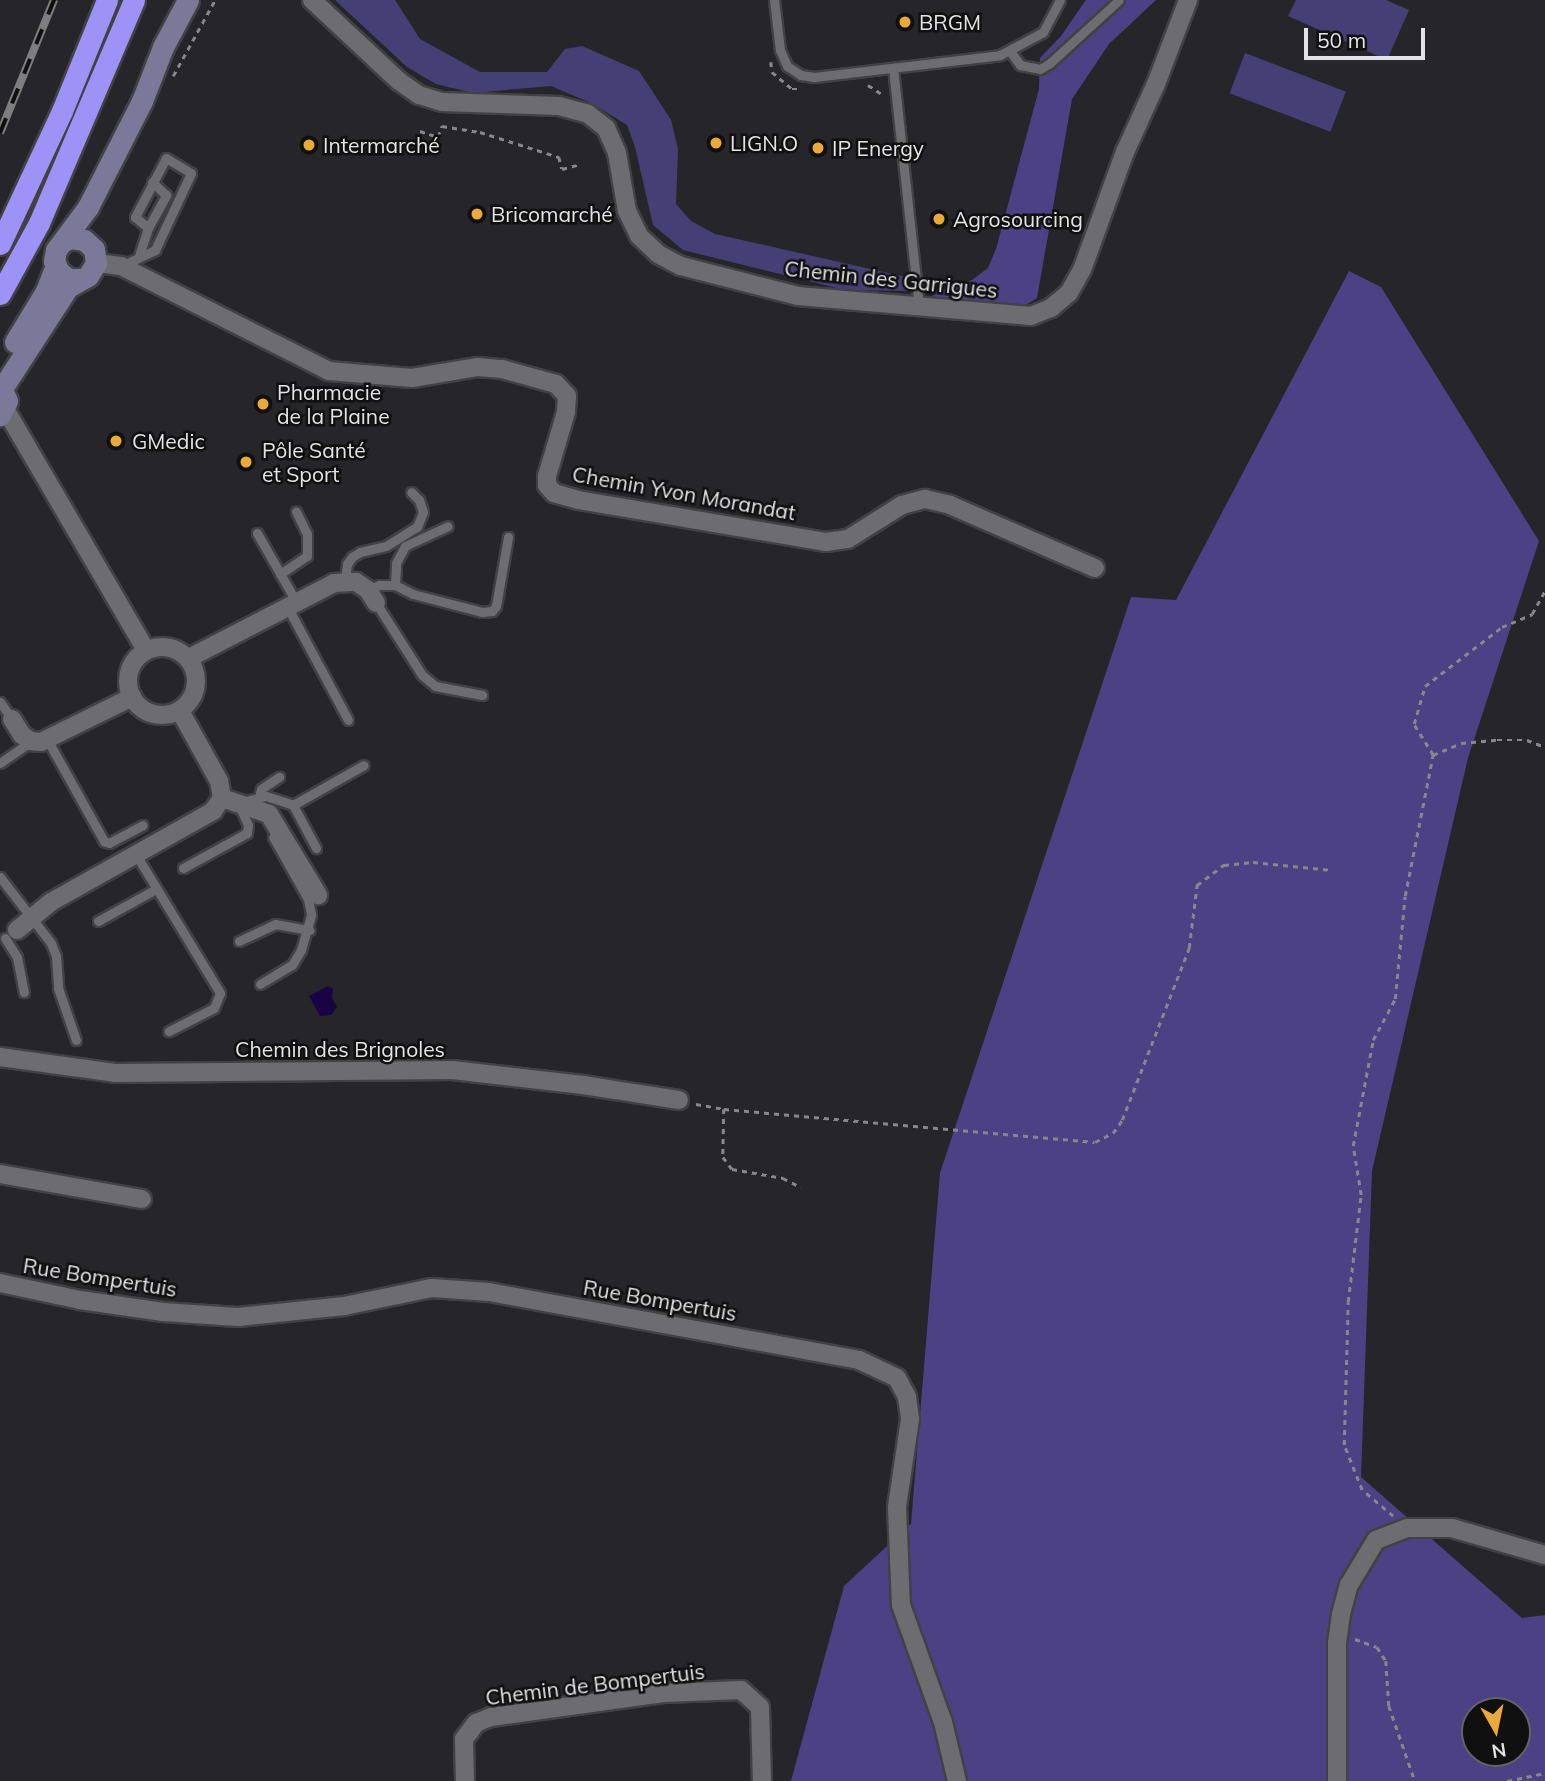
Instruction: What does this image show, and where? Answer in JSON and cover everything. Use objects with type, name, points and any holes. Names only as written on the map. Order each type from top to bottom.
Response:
[{"type":"highway","points":[[0,244],[62,111],[107,0]]},
{"type":"highway","points":[[0,294],[39,223],[134,0]]},
{"type":"street","points":[[0,364],[46,291],[55,267],[54,255],[88,207],[142,101],[163,47],[188,0]]},
{"type":"street","name":"Chemin des Garrigues","points":[[312,0],[399,81],[419,95],[442,103],[559,106],[588,114],[606,128],[617,153],[627,211],[639,236],[658,254],[681,266],[798,296],[1031,316],[1051,308],[1069,293],[1082,270],[1125,152],[1156,84],[1188,0]]},
{"type":"street","points":[[142,101],[211,1]]},
{"type":"street","points":[[88,207],[86,228],[89,262],[1,386],[6,396],[4,413],[146,650]]},
{"type":"street","points":[[64,241],[77,238],[89,262]]},
{"type":"street","points":[[55,267],[63,276],[89,262]]},
{"type":"street","name":"Chemin Yvon Morandat","points":[[89,262],[121,265],[329,371],[412,378],[478,367],[502,369],[556,384],[567,396],[567,404],[547,476],[547,485],[554,493],[578,500],[825,542],[848,539],[902,505],[926,499],[950,505],[1095,568]]},
{"type":"street","points":[[189,658],[345,580],[356,582],[372,596]]},
{"type":"street","points":[[169,647],[189,658],[194,667],[197,687],[188,705],[180,711],[158,715],[138,706],[128,687],[131,665],[146,650],[169,647]]},
{"type":"street","points":[[12,719],[39,741],[132,697]]},
{"type":"street","points":[[180,711],[230,801]]},
{"type":"street","points":[[8,937],[51,901],[230,801],[260,804],[275,821],[318,895]]},
{"type":"street","name":"Chemin des Brignoles","points":[[0,1057],[115,1073],[452,1070],[583,1085],[679,1100]]},
{"type":"street","points":[[0,1174],[142,1199]]},
{"type":"street","name":"Rue Bompertuis","points":[[0,1283],[80,1300],[163,1312],[238,1317],[344,1306],[432,1288],[489,1292],[859,1360],[897,1378],[907,1397],[910,1419],[897,1507],[901,1605],[943,1722],[957,1781]]},
{"type":"street","points":[[1337,1781],[1336,1643],[1349,1585],[1376,1540],[1406,1528],[1452,1528],[1545,1555]]},
{"type":"street","name":"Chemin de Bompertuis","points":[[465,1781],[464,1739],[476,1723],[491,1717],[665,1693],[741,1690],[760,1707],[762,1781]]},
{"type":"lane","points":[[774,0],[780,50],[787,66],[802,75],[814,77],[1000,55],[1042,32],[1060,0]]},
{"type":"lane","points":[[1010,51],[1020,65],[1040,69],[1119,0]]},
{"type":"lane","points":[[893,68],[919,306]]},
{"type":"lane","points":[[121,265],[155,250],[191,173],[166,158],[135,217],[148,228]]},
{"type":"lane","points":[[139,255],[148,228],[166,195],[152,182]]},
{"type":"lane","points":[[147,192],[160,205]]},
{"type":"lane","points":[[141,204],[155,216]]},
{"type":"lane","points":[[345,580],[346,564],[352,556],[386,546],[417,527],[423,512],[419,500],[411,492]]},
{"type":"lane","points":[[280,574],[307,556],[307,534],[296,511]]},
{"type":"lane","points":[[395,585],[396,563],[405,546],[448,526]]},
{"type":"lane","points":[[257,533],[280,574],[292,606],[348,720]]},
{"type":"lane","points":[[482,695],[435,686],[422,675],[372,596],[379,585],[395,585],[413,594],[482,612],[492,611],[496,606],[508,537]]},
{"type":"lane","points":[[0,702],[12,719]]},
{"type":"lane","points":[[0,763],[39,741],[104,841],[109,843],[143,825]]},
{"type":"lane","points":[[293,806],[364,765]]},
{"type":"lane","points":[[260,984],[292,965],[309,930],[311,914],[307,899],[291,878],[260,804],[261,789],[279,777]]},
{"type":"lane","points":[[260,804],[277,799],[293,806],[316,848]]},
{"type":"lane","points":[[183,868],[247,833],[248,825],[230,801]]},
{"type":"lane","points":[[135,853],[220,993],[214,1008],[169,1031]]},
{"type":"lane","points":[[0,877],[57,956],[58,988],[76,1040]]},
{"type":"lane","points":[[98,921],[156,889]]},
{"type":"lane","points":[[239,941],[275,923],[309,930]]},
{"type":"lane","points":[[8,937],[17,957],[24,992]]},
{"type":"path","points":[[420,131],[439,137],[442,127],[480,132],[558,157],[562,169],[577,165]]},
{"type":"path","points":[[1406,1528],[1362,1490],[1344,1446],[1348,1302],[1361,1195],[1353,1146],[1373,1040],[1395,999],[1405,896],[1433,755],[1414,724],[1425,686],[1502,627],[1532,614],[1545,591]]},
{"type":"path","points":[[1433,755],[1461,743],[1497,740],[1527,740],[1545,747]]},
{"type":"path","points":[[679,1100],[724,1109],[1094,1142],[1113,1133],[1122,1120],[1189,948],[1197,885],[1224,865],[1253,862],[1332,870]]},
{"type":"path","points":[[724,1109],[723,1157],[732,1169],[783,1178],[802,1187]]},
{"type":"path","points":[[1341,1614],[1345,1628],[1354,1639],[1377,1647],[1386,1661],[1389,1706],[1415,1781]]},
{"type":"path","points":[[1507,1781],[1545,1773]]},
{"type":"shaded area","points":[[335,0],[395,0],[420,39],[480,72],[547,72],[565,49],[582,46],[639,71],[671,120],[678,149],[676,204],[691,221],[715,234],[906,277],[913,280],[914,291],[845,290],[683,250],[653,225],[635,147],[627,125],[591,103],[551,86],[473,93],[436,84],[407,67]]},
{"type":"shaded area","points":[[1086,0],[1156,0],[1109,44],[1072,99],[1037,298],[1021,308],[932,297],[936,292],[972,280],[988,268],[996,249],[1039,89],[1040,58],[1061,36]]},
{"type":"shaded area","points":[[1296,0],[1386,0],[1409,10],[1387,60],[1288,16]]},
{"type":"shaded area","points":[[1245,53],[1346,92],[1330,132],[1230,93]]},
{"type":"shaded area","points":[[1349,271],[1381,287],[1539,541],[1468,758],[1372,1171],[1361,1477],[1522,1618],[1545,1615],[1545,1781],[791,1781],[844,1586],[911,1524],[940,1173],[1131,597],[1176,600]]},
{"type":"shaded area","points":[[328,986],[333,989],[332,998],[337,1007],[331,1015],[320,1016],[309,996]]},
{"type":"railway","points":[[0,133],[54,0]]},
{"type":"place","name":"BRGM","points":[[905,22]]},
{"type":"place","name":"LIGN.O","points":[[716,143]]},
{"type":"place","name":"Intermarché","points":[[309,145]]},
{"type":"place","name":"IP Energy","points":[[818,148]]},
{"type":"place","name":"Bricomarché","points":[[477,214]]},
{"type":"place","name":"Agrosourcing","points":[[939,219]]},
{"type":"place","name":"Pharmacie de la Plaine","points":[[263,404]]},
{"type":"place","name":"GMedic","points":[[116,441]]},
{"type":"place","name":"Pôle Santé et Sport","points":[[246,462]]}]
